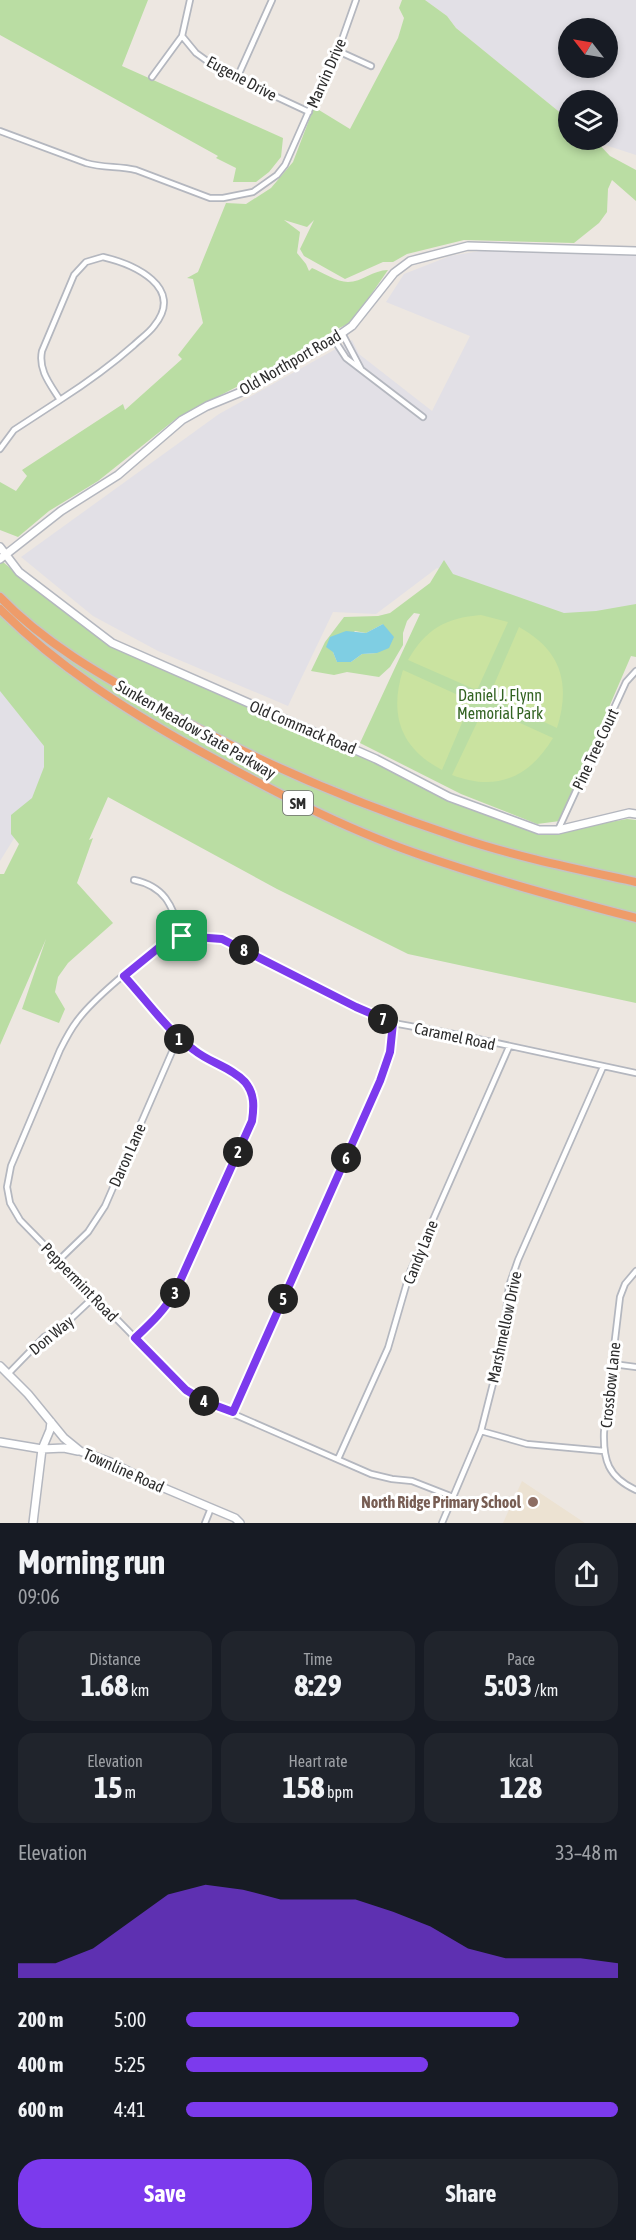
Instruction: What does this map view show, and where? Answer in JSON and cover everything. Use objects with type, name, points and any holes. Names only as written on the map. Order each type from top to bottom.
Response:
[{"type":"highway","name":"Sunken Meadow State Parkway","points":[[0,597],[53,643],[84,664],[199,730],[278,768],[362,804],[462,839],[636,882]]},
{"type":"highway","name":"Sunken Meadow State Parkway","points":[[0,609],[63,664],[163,730],[266,787],[340,823],[417,854],[547,895],[636,918]]},
{"type":"main road","name":"Old Northport Road","points":[[2,557],[61,511],[118,475],[182,420],[207,406],[246,390],[352,326],[394,273],[410,261],[468,246],[636,251]]},
{"type":"main road","name":"Old Commack Road","points":[[0,547],[2,557],[19,572],[112,643],[376,759],[449,797],[539,830],[558,830],[629,813],[636,814]]},
{"type":"main road","name":"Townline Road","points":[[0,1366],[28,1394],[64,1438],[80,1451],[110,1462],[152,1483],[235,1518],[240,1523]]},
{"type":"main road","points":[[33,1523],[42,1449],[51,1422]]},
{"type":"main road","points":[[0,1442],[42,1449],[64,1448],[80,1451]]},
{"type":"street","points":[[152,77],[182,36],[190,0]]},
{"type":"street","points":[[237,78],[272,0]]},
{"type":"street","name":"Marvin Drive","points":[[0,131],[86,163],[99,167],[124,167],[136,170],[210,198],[244,195],[263,186],[285,165],[338,51],[356,0]]},
{"type":"street","name":"Eugene Drive","points":[[182,36],[207,63],[309,112]]},
{"type":"street","points":[[338,51],[371,66]]},
{"type":"street","points":[[0,449],[14,430],[99,375],[154,326],[161,315],[163,304],[162,292],[152,278],[133,266],[103,257],[93,259],[79,268],[70,284],[40,358],[43,372],[60,400]]},
{"type":"street","points":[[342,333],[362,371]]},
{"type":"street","points":[[333,338],[346,358],[423,417]]},
{"type":"street","name":"Pine Tree Court","points":[[558,830],[626,682],[636,671]]},
{"type":"street","points":[[134,880],[156,888],[176,915],[182,936]]},
{"type":"street","name":"Peppermint Road","points":[[182,936],[162,945],[124,976],[88,1009],[68,1035],[11,1166],[7,1187],[10,1203],[20,1220],[186,1390],[206,1402],[371,1474],[412,1481],[453,1497]]},
{"type":"street","name":"Caramel Road","points":[[182,936],[222,939],[356,1007],[393,1023],[459,1035],[636,1074]]},
{"type":"street","points":[[124,976],[178,1038],[197,1053],[235,1073],[246,1083],[254,1105],[252,1121],[170,1302],[135,1338]]},
{"type":"street","points":[[233,1412],[380,1081],[390,1052],[393,1023]]},
{"type":"street","name":"Daron Lane","points":[[59,1260],[88,1232],[105,1206],[178,1038]]},
{"type":"street","name":"Candy Lane","points":[[338,1459],[388,1348],[410,1272],[509,1047]]},
{"type":"street","name":"Marshmellow Drive","points":[[442,1523],[482,1431],[502,1348],[509,1286],[518,1260],[603,1067]]},
{"type":"street","name":"Crossbow Lane","points":[[636,1271],[625,1284],[620,1297],[604,1432],[604,1451],[610,1472],[636,1490]]},
{"type":"street","name":"Don Way","points":[[8,1374],[44,1338],[63,1326],[94,1297]]},
{"type":"street","points":[[613,1364],[636,1367]]},
{"type":"street","points":[[482,1431],[527,1444],[604,1451]]},
{"type":"street","points":[[205,1523],[211,1508]]},
{"type":"shaded area","points":[[425,0],[636,0],[636,155],[618,149],[618,90],[558,90],[558,111],[456,28],[447,16]]},
{"type":"shaded area","points":[[480,251],[636,255],[636,644],[633,650],[437,568],[376,614],[333,612],[288,706],[158,651],[93,616],[21,557],[219,414],[352,340],[359,354],[432,411],[470,336],[386,302],[404,274],[450,256]]},
{"type":"shaded area","points":[[0,662],[82,729],[0,861]]},
{"type":"shaded area","name":"North Ridge Primary School","points":[[522,1481],[585,1523],[503,1523]]},
{"type":"green space","points":[[0,0],[148,0],[122,66],[283,138],[281,157],[269,172],[256,182],[233,182],[236,168],[216,158],[218,156],[0,35]]},
{"type":"green space","points":[[402,0],[425,0],[447,16],[456,28],[558,111],[558,150],[604,150],[610,156],[636,170],[636,201],[612,180],[608,189],[607,212],[599,223],[574,243],[464,240],[407,254],[393,262],[383,262],[345,279],[304,256],[300,249],[314,220],[307,227],[284,220],[300,232],[297,253],[309,271],[312,268],[334,279],[348,282],[388,270],[352,322],[335,330],[267,373],[177,418],[98,481],[49,511],[18,537],[0,530],[0,482],[16,491],[27,476],[22,470],[123,404],[125,410],[182,359],[178,355],[203,323],[193,279],[187,278],[198,272],[226,203],[246,204],[271,188],[293,162],[314,107],[350,129],[398,38],[404,18],[399,8]]},
{"type":"green space","name":"Daniel J. Flynn Memorial Park","points":[[444,560],[453,574],[564,613],[596,611],[636,604],[636,657],[631,656],[560,821],[537,824],[461,794],[360,743],[420,614],[414,613],[407,621],[403,633],[403,645],[390,667],[379,677],[347,672],[334,675],[311,671],[325,642],[344,617],[378,616],[390,613],[430,583]],"holes":[[[383,624],[377,653],[362,654],[351,662],[337,662],[333,652],[355,631],[366,633]]]},
{"type":"green space","points":[[3,562],[45,597],[117,649],[365,757],[468,807],[536,831],[559,831],[627,819],[636,820],[636,878],[538,856],[442,829],[350,795],[229,741],[95,667],[46,632],[0,593],[0,564]]},
{"type":"green space","points":[[0,615],[77,679],[141,722],[204,758],[308,812],[361,835],[533,894],[636,922],[636,1003],[408,954],[277,889],[108,797],[89,840],[93,838],[77,883],[113,923],[68,963],[58,977],[55,992],[65,1009],[59,1023],[22,1009],[46,939],[0,1045],[0,874],[4,874],[19,844],[11,834],[11,815],[32,798],[44,767],[44,746],[0,691]]},
{"type":"green space","points":[[481,615],[508,622],[478,688],[474,689],[408,660],[422,640],[438,627],[457,619]]},
{"type":"green space","points":[[519,627],[545,646],[559,669],[563,696],[557,728],[491,697],[490,694]]},
{"type":"green space","points":[[64,655],[171,719],[245,757],[321,791],[420,828],[636,885],[636,916],[478,871],[362,829],[257,778],[157,722],[62,659]]},
{"type":"green space","points":[[403,670],[469,700],[470,704],[442,770],[416,751],[402,728],[397,701]]},
{"type":"green space","points":[[487,708],[553,738],[533,763],[510,778],[483,782],[452,775],[483,710]]},
{"type":"water","points":[[383,624],[394,637],[389,648],[377,653],[362,654],[351,662],[337,662],[333,652],[326,647],[330,637],[346,631],[366,633]]},
{"type":"place","name":"North Ridge Primary School","points":[[533,1502]]},
{"type":"route","points":[[182,936],[222,939],[356,1007],[393,1023],[390,1052],[380,1081],[233,1412],[206,1402],[186,1390],[135,1338],[170,1302],[252,1121],[254,1105],[246,1083],[235,1073],[197,1053],[178,1038],[124,976],[162,945],[182,936]]}]
